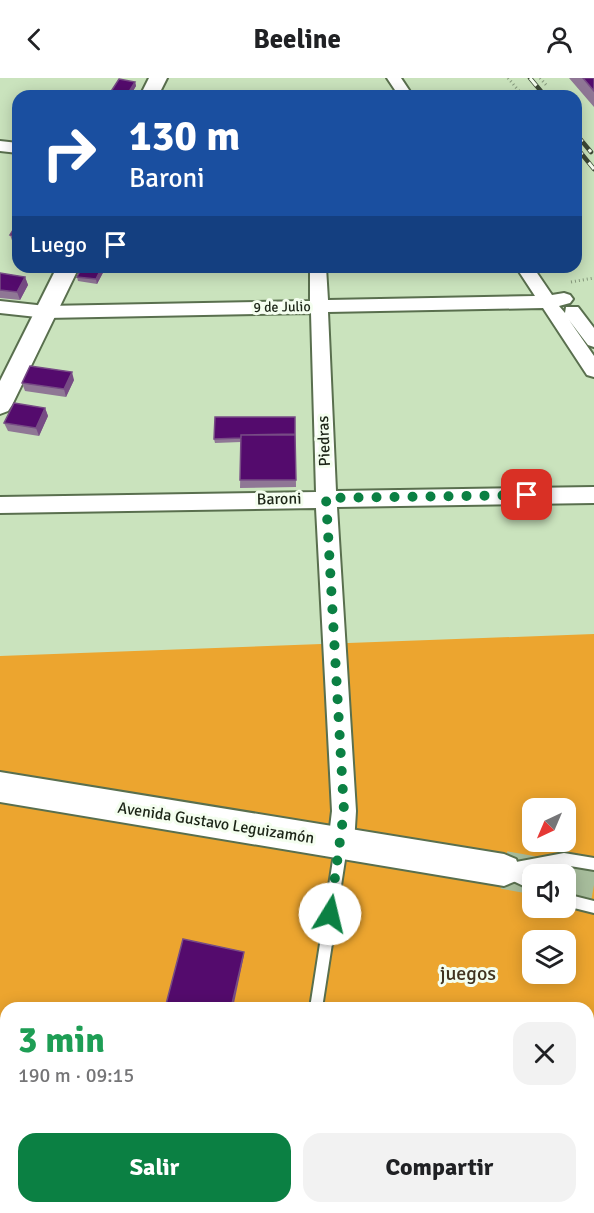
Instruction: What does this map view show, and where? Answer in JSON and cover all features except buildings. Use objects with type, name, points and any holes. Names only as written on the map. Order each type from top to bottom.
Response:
[{"type":"street","points":[[0,405],[65,273]]},
{"type":"street","name":"Piedras","points":[[318,273],[326,498],[344,811],[341,844]]},
{"type":"street","points":[[530,273],[594,342]]},
{"type":"street","points":[[544,273],[556,301],[594,370]]},
{"type":"street","name":"9 de Julio","points":[[0,307],[46,312],[556,301]]},
{"type":"street","name":"Baroni","points":[[0,505],[594,495]]},
{"type":"street","name":"Avenida Gustavo Leguizamón","points":[[0,787],[504,870]]},
{"type":"lane","name":"Piedras","points":[[317,1002],[341,844]]},
{"type":"lane","points":[[504,870],[564,859],[594,864]]},
{"type":"lane","points":[[504,870],[522,879]]},
{"type":"lane","points":[[576,902],[594,907]]},
{"type":"path","points":[[508,78],[518,90]]},
{"type":"path","points":[[540,78],[547,86]]},
{"type":"green space","name":"juegos","points":[[594,634],[594,1002],[0,1002],[0,656]]},
{"type":"tunnel","points":[[504,870],[522,873]]},
{"type":"tunnel","points":[[576,882],[594,885]]},
{"type":"railway","points":[[530,78],[540,90]]},
{"type":"railway","points":[[582,141],[591,152]]},
{"type":"railway","points":[[582,154],[594,169]]},
{"type":"route","points":[[330,914],[344,811],[326,498],[527,495]]}]
